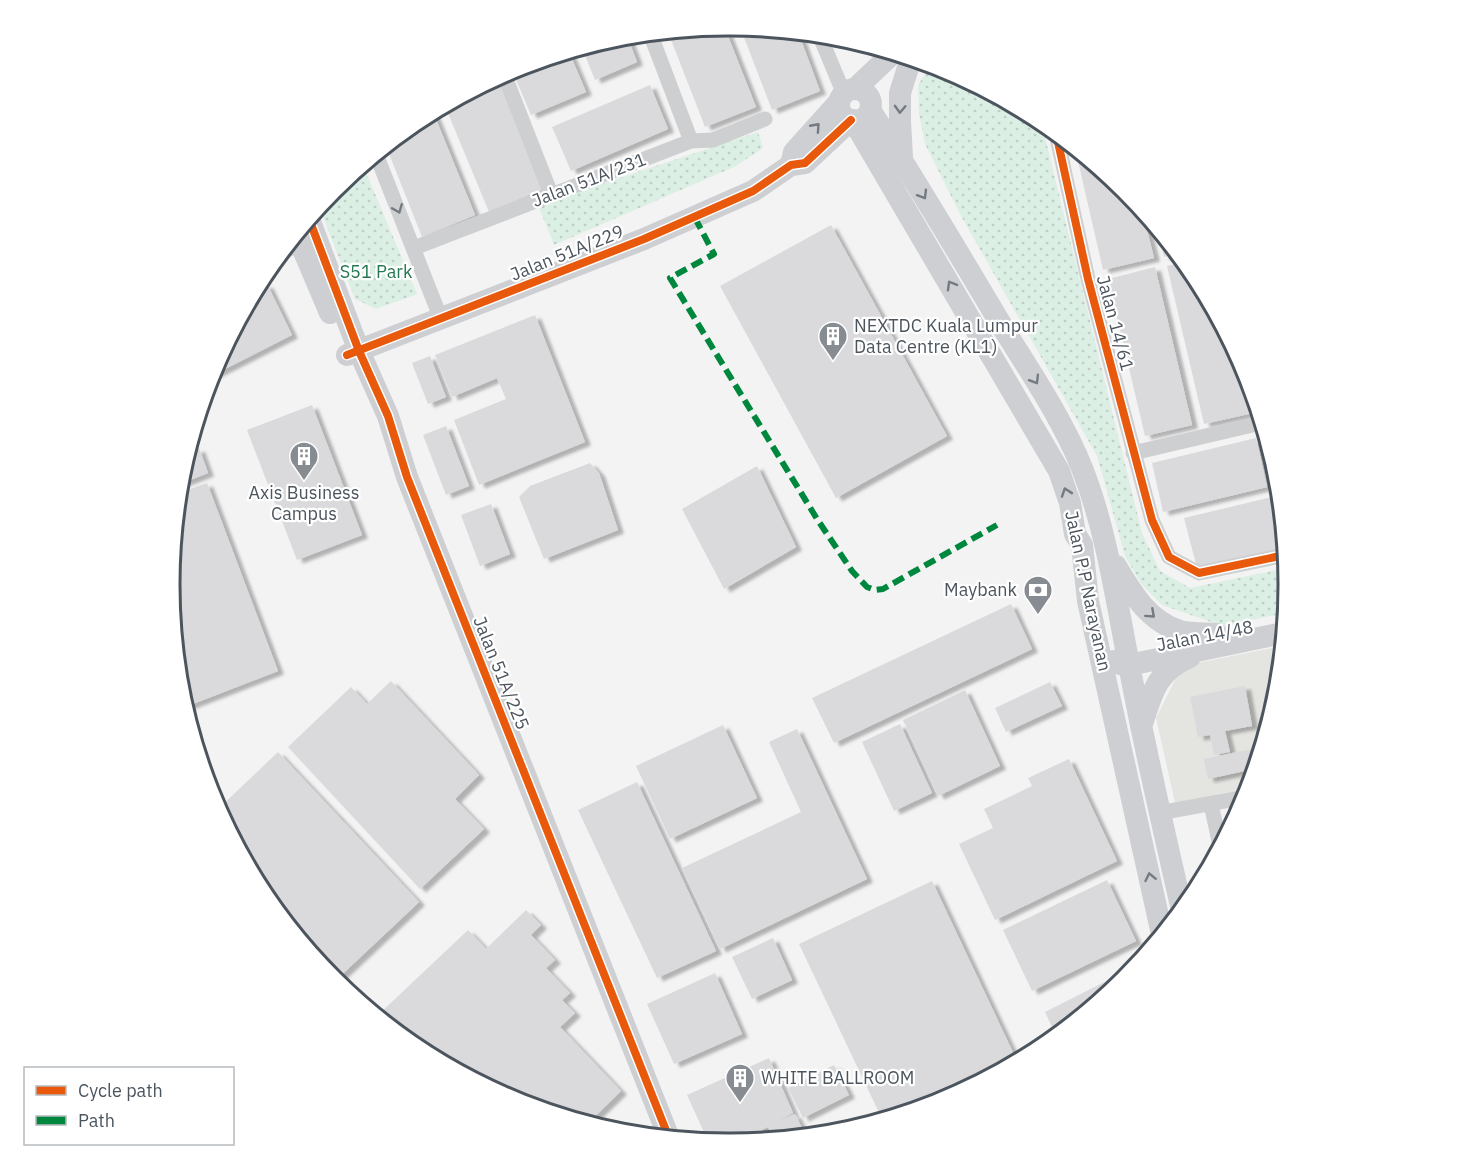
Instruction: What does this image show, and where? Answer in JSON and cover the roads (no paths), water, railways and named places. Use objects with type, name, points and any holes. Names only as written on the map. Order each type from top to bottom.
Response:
[{"type":"main road","name":"Jalan 51A/229","points":[[855,105],[888,60]]},
{"type":"main road","name":"Jalan 51A/229","points":[[353,353],[695,218],[753,191],[798,164],[794,153],[903,64]]},
{"type":"main road","points":[[903,161],[900,93],[908,66]]},
{"type":"main road","name":"Jalan P.P Narayanan","points":[[855,105],[903,161],[1060,423],[1082,466],[1107,549],[1123,659],[1141,727],[1179,897]]},
{"type":"main road","name":"Jalan P.P Narayanan","points":[[855,105],[879,166],[1059,471],[1070,503],[1075,534],[1082,545],[1088,601],[1160,923]]},
{"type":"main road","points":[[798,164],[827,150],[841,147],[858,150],[879,166]]},
{"type":"main road","name":"Jalan 51A/225","points":[[313,228],[345,311],[353,353],[376,422],[407,477]]},
{"type":"main road","name":"Jalan 51A/225","points":[[296,249],[353,353],[376,389],[388,416],[407,477],[665,1129]]},
{"type":"main road","points":[[345,311],[361,325],[377,334],[400,336]]},
{"type":"main road","points":[[376,389],[378,372],[385,357],[400,336]]},
{"type":"main road","points":[[1082,545],[1093,573],[1108,650],[1123,659],[1111,676],[1116,724]]},
{"type":"main road","points":[[1107,549],[1134,597],[1161,622],[1181,631],[1215,641]]},
{"type":"main road","name":"Jalan 14/48","points":[[1215,641],[1276,623]]},
{"type":"main road","name":"Jalan 14/48","points":[[1123,659],[1215,641],[1275,634]]},
{"type":"main road","points":[[1141,727],[1158,682],[1166,671],[1215,641]]},
{"type":"street","points":[[653,42],[691,141]]},
{"type":"street","points":[[825,45],[855,105]]},
{"type":"street","points":[[508,83],[551,194]]},
{"type":"street","name":"Jalan 51A/231","points":[[414,248],[691,141],[713,140],[765,119]]},
{"type":"street","name":"Jalan 14/61","points":[[1059,146],[1088,279],[1133,453],[1152,520],[1169,557],[1199,573],[1276,557]]},
{"type":"street","points":[[379,162],[441,319]]},
{"type":"street","points":[[1133,453],[1253,425]]},
{"type":"street","points":[[1159,813],[1234,800]]},
{"type":"street","points":[[1211,804],[1217,834]]},
{"type":"place","name":"NEXTDC Kuala Lumpur Data Centre (KL1)","points":[[833,362]]},
{"type":"place","name":"Axis Business Campus","points":[[304,482]]},
{"type":"place","name":"Maybank","points":[[1038,616]]},
{"type":"place","name":"WHITE BALLROOM","points":[[740,1104]]},
{"type":"park label","name":"S51 Park","points":[[376,272]]}]
